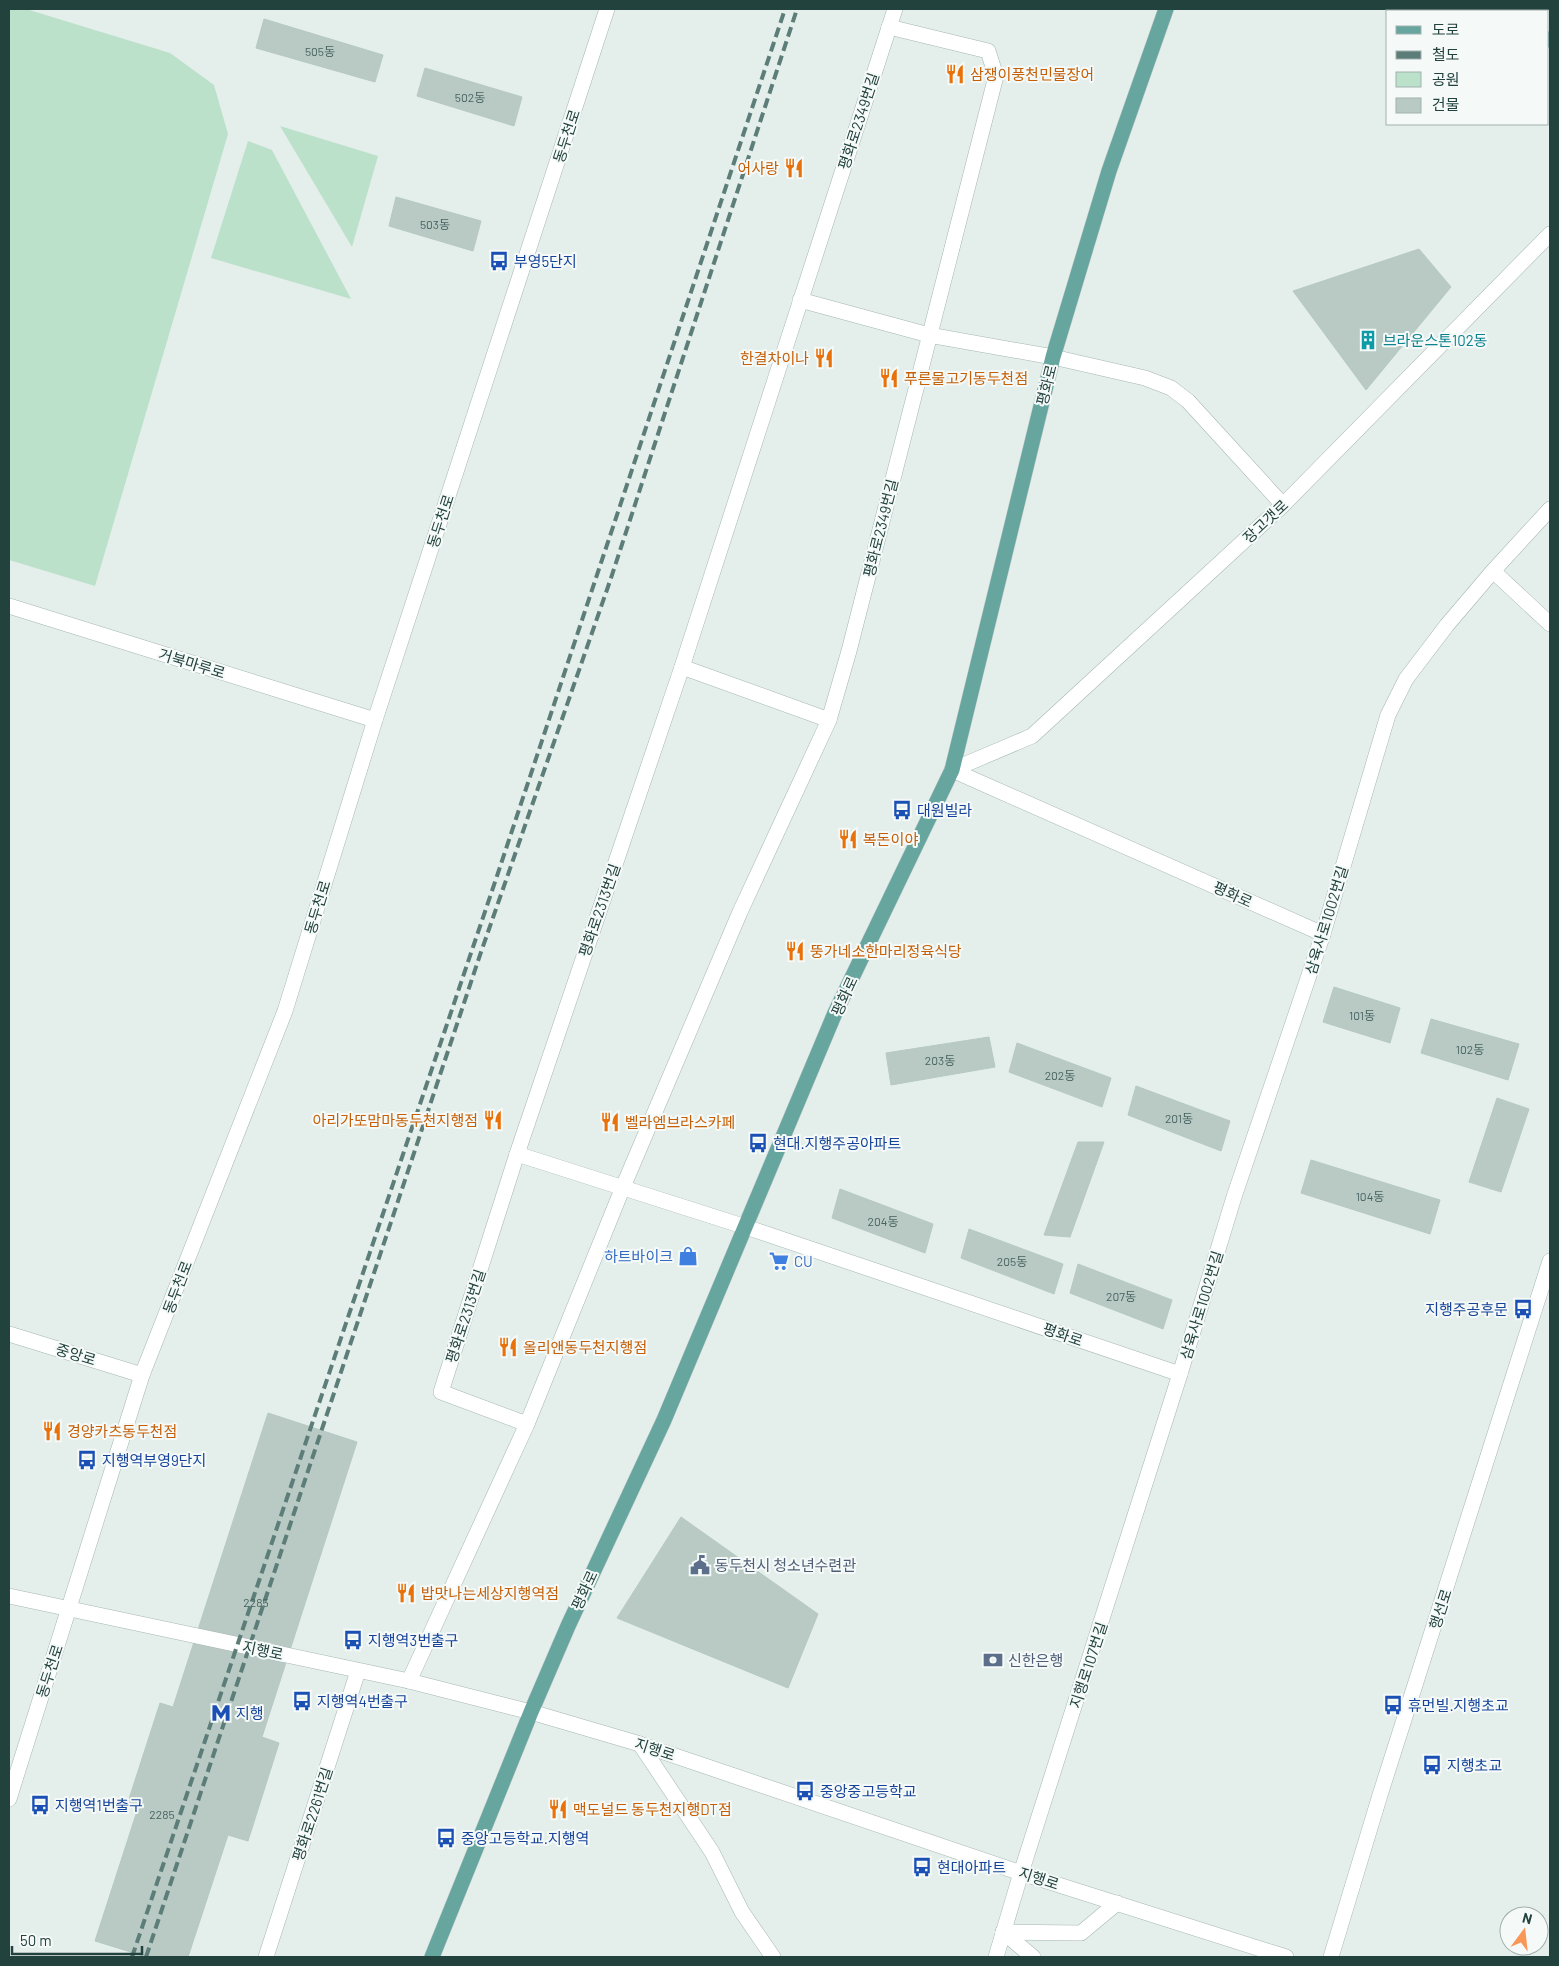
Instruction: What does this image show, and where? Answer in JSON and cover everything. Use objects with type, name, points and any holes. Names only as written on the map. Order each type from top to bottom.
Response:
[{"type":"main road","name":"평화로","points":[[432,1957],[531,1712],[568,1626],[664,1420],[835,1013],[952,770],[1053,357],[1108,171],[1166,9]]},
{"type":"street","name":"동두천로","points":[[9,1799],[142,1375],[285,1011],[375,720],[607,9]]},
{"type":"street","name":"평화로2349번길","points":[[682,667],[895,9]]},
{"type":"street","name":"평화로2349번길","points":[[829,720],[852,641],[996,76],[988,51],[889,26]]},
{"type":"street","name":"장고갯로","points":[[952,770],[1032,736],[1283,505],[1550,234]]},
{"type":"street","points":[[800,300],[929,335],[1053,357],[1145,378],[1171,388],[1188,401],[1283,505]]},
{"type":"street","name":"삼육사로1002번길","points":[[1180,1374],[1234,1197],[1323,934],[1388,716],[1406,678],[1447,625],[1550,509]]},
{"type":"street","points":[[1493,571],[1550,624]]},
{"type":"street","name":"거북마루로","points":[[9,606],[375,720]]},
{"type":"street","points":[[410,1681],[527,1424],[623,1187],[740,912],[829,720],[682,667]]},
{"type":"street","name":"평화로2313번길","points":[[527,1424],[441,1392],[517,1154],[682,667]]},
{"type":"street","name":"평화로","points":[[952,770],[1323,934]]},
{"type":"street","points":[[517,1154],[746,1227]]},
{"type":"street","name":"평화로","points":[[746,1227],[1180,1374]]},
{"type":"street","name":"행선로","points":[[1331,1957],[1380,1795],[1550,1261]]},
{"type":"street","name":"중앙로","points":[[9,1334],[142,1375]]},
{"type":"street","name":"지행로107번길","points":[[996,1957],[1180,1374]]},
{"type":"street","name":"지행로","points":[[9,1596],[410,1681],[531,1712],[640,1744],[1021,1873],[1286,1957]]},
{"type":"street","name":"평화로2261번길","points":[[266,1957],[358,1670]]},
{"type":"street","points":[[640,1744],[712,1852],[742,1912],[773,1957]]},
{"type":"street","points":[[1004,1932],[1081,1933],[1117,1903]]},
{"type":"street","points":[[1004,1932],[1033,1957]]},
{"type":"green space","points":[[9,9],[26,9],[170,53],[214,85],[228,134],[95,586],[9,560]]},
{"type":"green space","points":[[280,126],[378,156],[352,247]]},
{"type":"green space","points":[[248,141],[272,150],[351,299],[211,258]]},
{"type":"building","points":[[264,19],[383,55],[375,82],[256,48]]},
{"type":"building","points":[[425,68],[522,97],[514,126],[417,96]]},
{"type":"building","points":[[396,197],[481,221],[473,251],[389,226]]},
{"type":"building","name":"브라운스톤102동","points":[[1419,249],[1451,287],[1366,390],[1293,291]]},
{"type":"building","points":[[1334,987],[1400,1008],[1390,1043],[1323,1022]]},
{"type":"building","points":[[1431,1019],[1519,1044],[1508,1080],[1421,1053]]},
{"type":"building","points":[[989,1037],[995,1067],[891,1085],[886,1053]]},
{"type":"building","points":[[1017,1043],[1111,1078],[1102,1107],[1009,1072]]},
{"type":"building","points":[[1136,1086],[1230,1121],[1221,1151],[1128,1115]]},
{"type":"building","points":[[1497,1098],[1529,1109],[1501,1192],[1469,1182]]},
{"type":"building","points":[[1078,1142],[1104,1142],[1070,1237],[1044,1235]]},
{"type":"building","points":[[1311,1160],[1440,1200],[1430,1234],[1301,1193]]},
{"type":"building","points":[[840,1189],[933,1224],[925,1253],[832,1218]]},
{"type":"building","points":[[969,1229],[1063,1264],[1054,1294],[961,1258]]},
{"type":"building","points":[[1078,1264],[1172,1300],[1163,1329],[1070,1293]]},
{"type":"building","points":[[268,1413],[357,1442],[262,1737],[279,1743],[248,1841],[228,1835],[188,1957],[147,1957],[95,1941],[139,1805],[128,1802],[160,1703],[173,1707]]},
{"type":"building","name":"동두천시 청소년수련관","points":[[681,1517],[818,1614],[788,1688],[617,1618]]},
{"type":"railway","points":[[132,1957],[496,879],[785,9]]},
{"type":"railway","points":[[146,1957],[480,955],[610,581],[797,9]]},
{"type":"place","name":"삼쟁이풍천민물장어","points":[[955,74]]},
{"type":"place","name":"어사랑","points":[[794,168]]},
{"type":"place","name":"부영5단지","points":[[499,261]]},
{"type":"place","name":"브라운스톤102동","points":[[1368,340]]},
{"type":"place","name":"한결차이나","points":[[824,358]]},
{"type":"place","name":"푸른물고기동두천점","points":[[889,378]]},
{"type":"place","name":"대원빌라","points":[[902,810]]},
{"type":"place","name":"복돈이야","points":[[848,839]]},
{"type":"place","name":"뚱가네소한마리정육식당","points":[[795,951]]},
{"type":"place","name":"아리가또맘마동두천지행점","points":[[493,1120]]},
{"type":"place","name":"벨라엠브라스카페","points":[[610,1122]]},
{"type":"place","name":"현대.지행주공아파트","points":[[758,1143]]},
{"type":"place","name":"하트바이크","points":[[688,1256]]},
{"type":"place","name":"CU","points":[[779,1261]]},
{"type":"place","name":"지행주공후문","points":[[1523,1309]]},
{"type":"place","name":"올리앤동두천지행점","points":[[508,1347]]},
{"type":"place","name":"경양카츠동두천점","points":[[52,1431]]},
{"type":"place","name":"지행역부영9단지","points":[[87,1460]]},
{"type":"place","name":"동두천시 청소년수련관","points":[[700,1565]]},
{"type":"place","name":"밥맛나는세상지행역점","points":[[406,1593]]},
{"type":"place","name":"지행역3번출구","points":[[353,1640]]},
{"type":"place","name":"신한은행","points":[[993,1660]]},
{"type":"place","name":"지행역4번출구","points":[[302,1701]]},
{"type":"place","name":"휴먼빌.지행초교","points":[[1393,1705]]},
{"type":"place","name":"지행","points":[[221,1713]]},
{"type":"place","name":"지행초교","points":[[1432,1765]]},
{"type":"place","name":"중앙중고등학교","points":[[805,1791]]},
{"type":"place","name":"지행역1번출구","points":[[40,1805]]},
{"type":"place","name":"맥도널드 동두천지행DT점","points":[[558,1809]]},
{"type":"place","name":"중앙고등학교.지행역","points":[[446,1838]]},
{"type":"place","name":"현대아파트","points":[[922,1867]]}]
